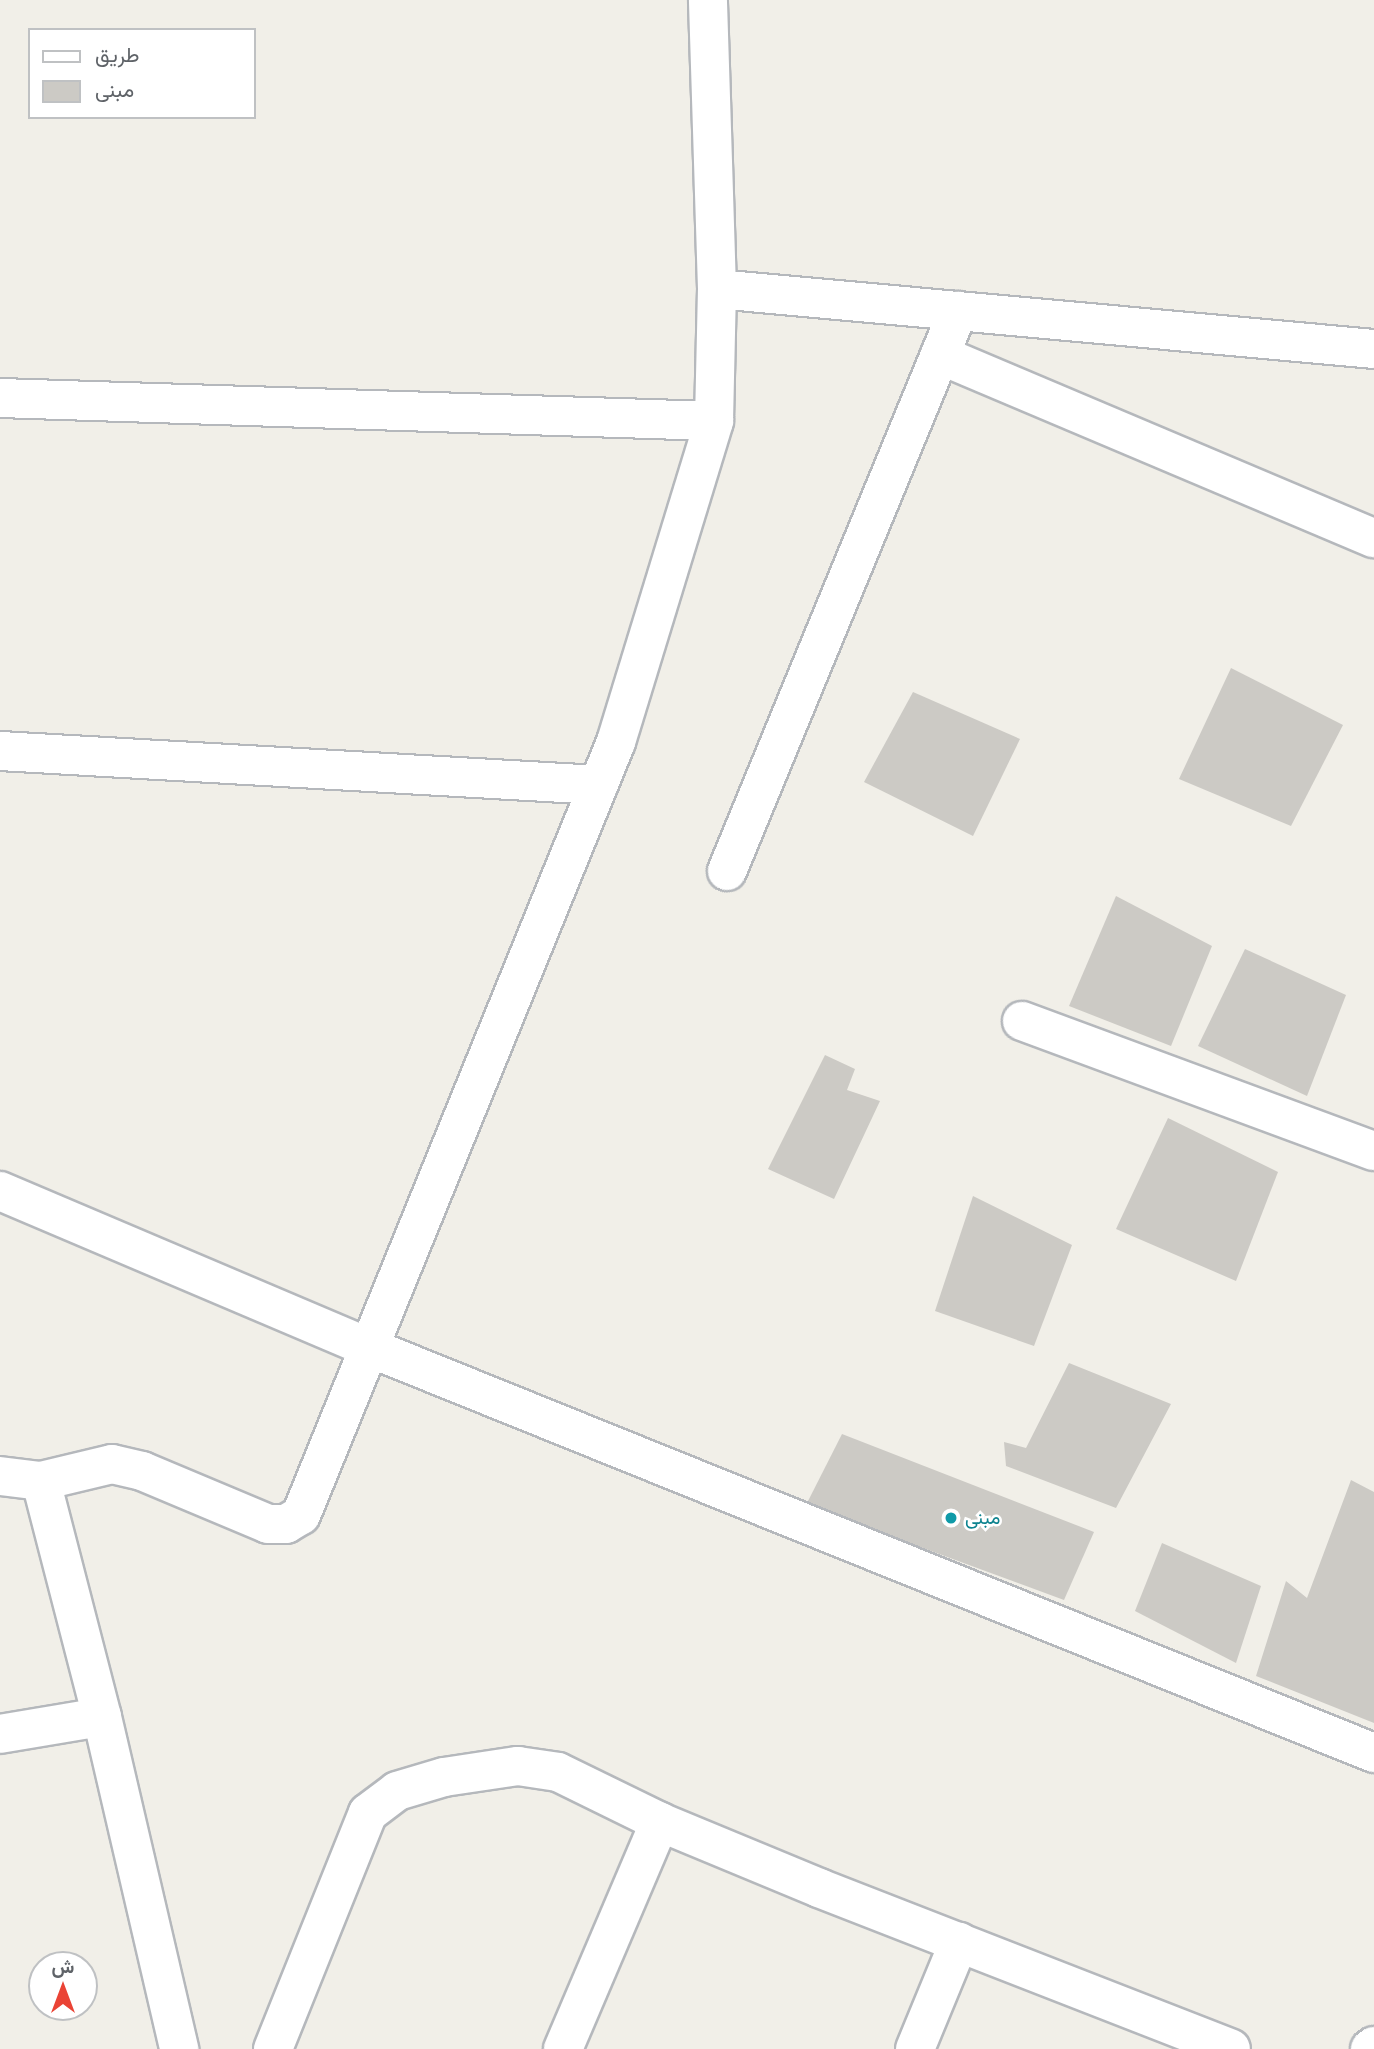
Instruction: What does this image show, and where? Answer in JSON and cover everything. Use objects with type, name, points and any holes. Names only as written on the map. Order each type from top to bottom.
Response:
[{"type":"street","points":[[0,1476],[41,1481],[111,1464],[126,1466],[268,1524],[286,1524],[301,1515],[616,742],[713,421],[717,289],[708,0]]},
{"type":"street","points":[[717,289],[1374,349]]},
{"type":"street","points":[[727,871],[958,311]]},
{"type":"street","points":[[940,355],[1374,538]]},
{"type":"street","points":[[0,398],[713,421]]},
{"type":"street","points":[[0,751],[598,785]]},
{"type":"street","points":[[1022,1021],[1374,1151]]},
{"type":"street","points":[[0,1191],[368,1347],[1374,1753]]},
{"type":"street","points":[[41,1481],[102,1717],[179,2049]]},
{"type":"street","points":[[0,1734],[102,1717]]},
{"type":"street","points":[[273,2049],[368,1814],[397,1791],[444,1777],[519,1766],[558,1772],[660,1822],[819,1888],[1231,2049]]},
{"type":"street","points":[[564,2049],[660,1822]]},
{"type":"street","points":[[915,2049],[959,1942]]},
{"type":"building","points":[[1231,668],[1343,725],[1291,826],[1179,779]]},
{"type":"building","points":[[913,692],[1020,739],[973,836],[864,782]]},
{"type":"building","points":[[1116,896],[1212,946],[1171,1046],[1069,1006]]},
{"type":"building","points":[[1245,949],[1346,995],[1307,1096],[1198,1046]]},
{"type":"building","points":[[825,1055],[855,1069],[847,1090],[880,1101],[834,1199],[768,1169]]},
{"type":"building","points":[[1168,1118],[1278,1172],[1236,1281],[1116,1229]]},
{"type":"building","points":[[973,1196],[1072,1245],[1034,1346],[935,1311]]},
{"type":"building","name":"مبنى","points":[[1069,1363],[1171,1404],[1116,1508],[1006,1466],[1004,1442],[1026,1448]]},
{"type":"building","name":"مبنى","points":[[842,1434],[1094,1532],[1064,1600],[806,1505]]},
{"type":"building","points":[[1351,1480],[1374,1492],[1374,1723],[1256,1676],[1286,1581],[1307,1598]]},
{"type":"building","points":[[1162,1543],[1261,1586],[1236,1663],[1135,1611]]},
{"type":"place","name":"مبنى","points":[[951,1518]]}]
